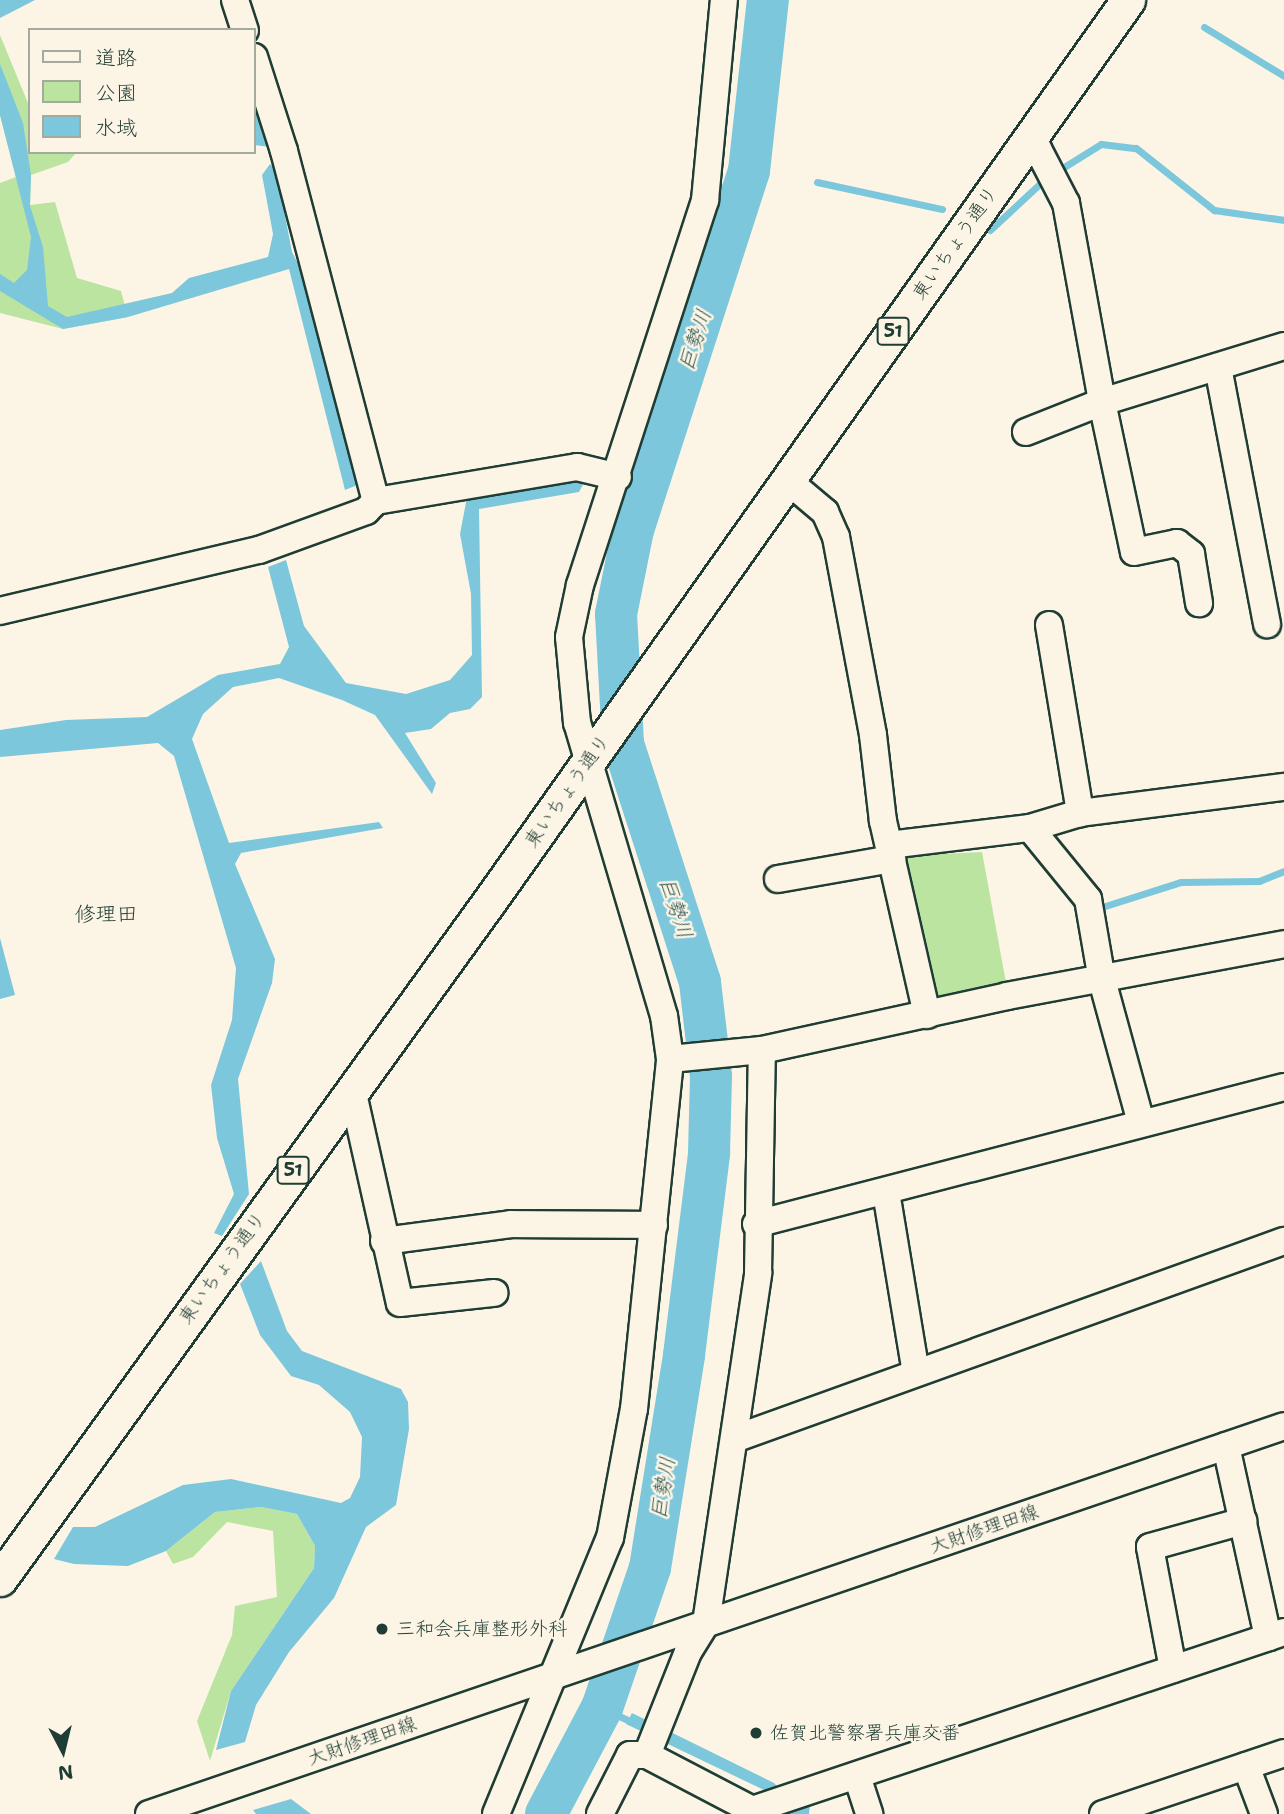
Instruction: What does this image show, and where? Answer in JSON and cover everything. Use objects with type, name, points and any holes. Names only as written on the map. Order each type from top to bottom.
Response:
[{"type":"main road","name":"東いちょう通り","points":[[0,1579],[588,762],[1128,0]]},
{"type":"street","points":[[235,0],[244,28]]},
{"type":"street","points":[[496,1814],[564,1671],[569,1629],[610,1538],[634,1409],[670,1059],[664,1016],[577,723],[569,636],[580,585],[618,477],[705,200],[724,0]]},
{"type":"street","points":[[256,63],[284,151],[376,501]]},
{"type":"street","points":[[1028,141],[1053,176],[1066,204],[1101,402],[1134,552],[1177,543],[1184,548],[1191,554],[1199,603]]},
{"type":"street","points":[[1026,432],[1101,402],[1284,345]]},
{"type":"street","points":[[1218,366],[1267,624]]},
{"type":"street","points":[[0,611],[259,550],[366,511],[376,501],[577,467],[618,477]]},
{"type":"street","points":[[788,480],[825,512],[836,537],[890,852],[927,1014]]},
{"type":"street","points":[[1049,625],[1080,813]]},
{"type":"street","points":[[778,879],[890,852],[1030,828],[1080,813],[1284,787]]},
{"type":"street","points":[[1030,828],[1088,899],[1102,980],[1141,1123]]},
{"type":"street","points":[[670,1059],[762,1050],[927,1014],[1284,944]]},
{"type":"street","points":[[600,1814],[630,1755],[653,1739],[688,1652],[695,1627],[734,1440],[758,1273],[756,1224],[762,1050]]},
{"type":"street","points":[[756,1224],[1284,1087]]},
{"type":"street","points":[[352,1089],[400,1303],[494,1293]]},
{"type":"street","points":[[886,1192],[916,1373]]},
{"type":"street","points":[[384,1241],[510,1224],[654,1225]]},
{"type":"street","points":[[734,1440],[1284,1241]]},
{"type":"street","name":"大財修理田線","points":[[149,1814],[1284,1426]]},
{"type":"street","points":[[653,1739],[752,1811],[1276,1635],[1242,1521],[1226,1446]]},
{"type":"street","points":[[1173,1669],[1150,1547],[1242,1521]]},
{"type":"street","points":[[1103,1814],[1284,1753]]},
{"type":"street","points":[[1246,1766],[1264,1814]]},
{"type":"street","points":[[857,1776],[869,1814]]},
{"type":"green space","points":[[0,35],[28,103],[28,154],[75,154],[68,162],[31,175],[30,205],[55,202],[77,278],[121,291],[128,317],[63,329],[0,313],[0,183],[16,177],[0,115]]},
{"type":"green space","points":[[982,852],[1007,988],[936,1003],[903,856]]},
{"type":"green space","points":[[261,1507],[297,1514],[315,1546],[314,1568],[231,1691],[210,1761],[197,1721],[232,1635],[235,1606],[277,1597],[273,1531],[227,1522],[193,1557],[173,1564],[166,1551],[215,1512]]},
{"type":"water","points":[[0,0],[35,0],[0,18]]},
{"type":"water","points":[[0,64],[23,123],[31,175],[30,206],[43,247],[48,306],[67,317],[172,293],[189,278],[268,257],[273,234],[262,175],[270,164],[276,169],[292,252],[311,289],[360,484],[345,490],[289,269],[128,317],[63,329],[0,291],[0,274],[14,283],[27,270],[31,237],[0,115]]},
{"type":"water","points":[[256,102],[270,147],[256,145]]},
{"type":"water","points":[[586,479],[579,492],[479,509],[482,697],[470,709],[450,713],[431,729],[405,733],[436,783],[432,794],[375,715],[342,700],[279,678],[233,687],[203,714],[192,739],[229,843],[379,822],[383,828],[241,853],[235,864],[275,959],[272,983],[238,1079],[249,1194],[222,1236],[214,1233],[234,1194],[217,1138],[211,1085],[232,1020],[236,968],[174,756],[158,743],[0,757],[0,730],[66,720],[147,717],[218,675],[280,664],[289,647],[268,567],[286,560],[304,626],[346,683],[406,694],[450,680],[472,655],[471,594],[460,534],[467,497]]},
{"type":"water","points":[[0,938],[15,995],[0,999]]},
{"type":"water","points":[[261,1261],[287,1331],[302,1351],[401,1389],[408,1402],[409,1429],[396,1505],[366,1527],[334,1598],[289,1652],[256,1705],[245,1742],[216,1750],[231,1691],[314,1568],[315,1546],[297,1514],[261,1507],[215,1512],[166,1551],[128,1566],[74,1564],[54,1559],[73,1527],[95,1527],[183,1485],[231,1479],[341,1503],[350,1498],[360,1477],[362,1437],[350,1412],[319,1385],[291,1376],[260,1335],[240,1284]]},
{"type":"water","points":[[632,1713],[774,1783],[799,1808],[810,1804],[809,1814],[778,1814],[785,1811],[764,1790],[626,1724]]},
{"type":"water","points":[[291,1799],[311,1814],[256,1814],[253,1810]]},
{"type":"waterway","name":"巨勢川","points":[[546,1814],[602,1708],[650,1568],[684,1355],[709,1153],[711,1076],[700,982],[623,743],[616,614],[633,530],[749,171],[768,0]]},
{"type":"waterway","points":[[1204,27],[1284,76]]},
{"type":"waterway","points":[[1056,172],[1101,144],[1136,148],[1214,210],[1284,220]]},
{"type":"waterway","points":[[990,230],[1046,178]]},
{"type":"waterway","points":[[817,182],[942,209]]},
{"type":"waterway","points":[[1102,907],[1181,882],[1259,881],[1284,871]]},
{"type":"waterway","points":[[602,1708],[636,1724]]},
{"type":"place","name":"三和会兵庫整形外科","points":[[382,1629]]},
{"type":"place","name":"佐賀北警察署兵庫交番","points":[[756,1733]]},
{"type":"district","name":"修理田","points":[[106,914]]}]
